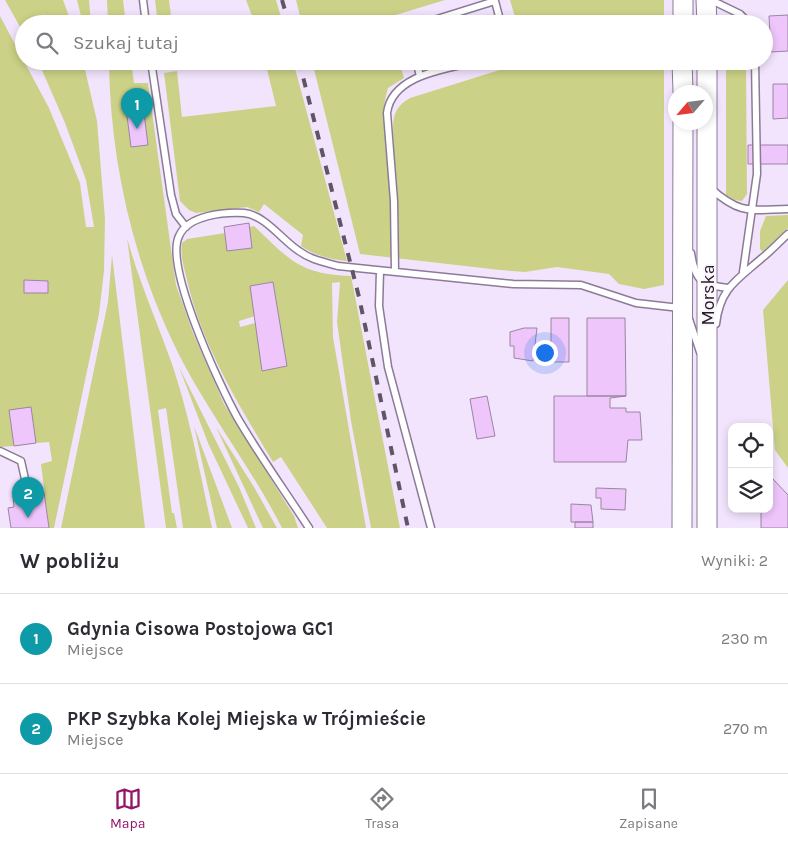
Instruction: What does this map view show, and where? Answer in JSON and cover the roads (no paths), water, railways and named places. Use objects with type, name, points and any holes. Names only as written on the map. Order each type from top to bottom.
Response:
[{"type":"main road","points":[[683,0],[683,15]]},
{"type":"main road","points":[[706,0],[707,15]]},
{"type":"main road","points":[[682,70],[682,85]]},
{"type":"main road","name":"Morska","points":[[707,70],[709,382],[707,528]]},
{"type":"main road","name":"Morska","points":[[682,528],[683,130]]},
{"type":"lane","points":[[142,0],[144,15]]},
{"type":"lane","points":[[711,0],[741,15]]},
{"type":"lane","points":[[450,15],[495,1],[499,15]]},
{"type":"lane","points":[[152,70],[170,194],[176,214],[186,227]]},
{"type":"lane","points":[[418,70],[420,76]]},
{"type":"lane","points":[[395,272],[394,201],[387,114],[389,101],[406,84],[420,76],[443,70]]},
{"type":"lane","points":[[743,272],[757,174],[755,70]]},
{"type":"lane","points":[[708,186],[735,207],[752,210],[788,209]]},
{"type":"lane","points":[[683,210],[694,272],[708,286],[728,288]]},
{"type":"lane","points":[[309,528],[237,416],[198,332],[182,286],[176,250],[179,235],[196,220],[248,214],[257,217],[300,252],[316,260],[395,272],[513,284],[581,285],[636,303],[683,308],[691,324],[709,382]]},
{"type":"lane","points":[[709,382],[718,306],[728,288],[743,272],[761,260],[788,234]]},
{"type":"lane","points":[[380,270],[379,306],[388,367],[431,528]]},
{"type":"lane","points":[[0,451],[21,461],[25,479]]},
{"type":"railway","points":[[282,0],[286,15]]},
{"type":"railway","points":[[301,70],[359,297],[408,528]]},
{"type":"place","name":"Gdynia Cisowa Postojowa GC1","points":[[137,129]]},
{"type":"place","name":"PKP Szybka Kolej Miejska w Trójmieście","points":[[28,518]]}]
